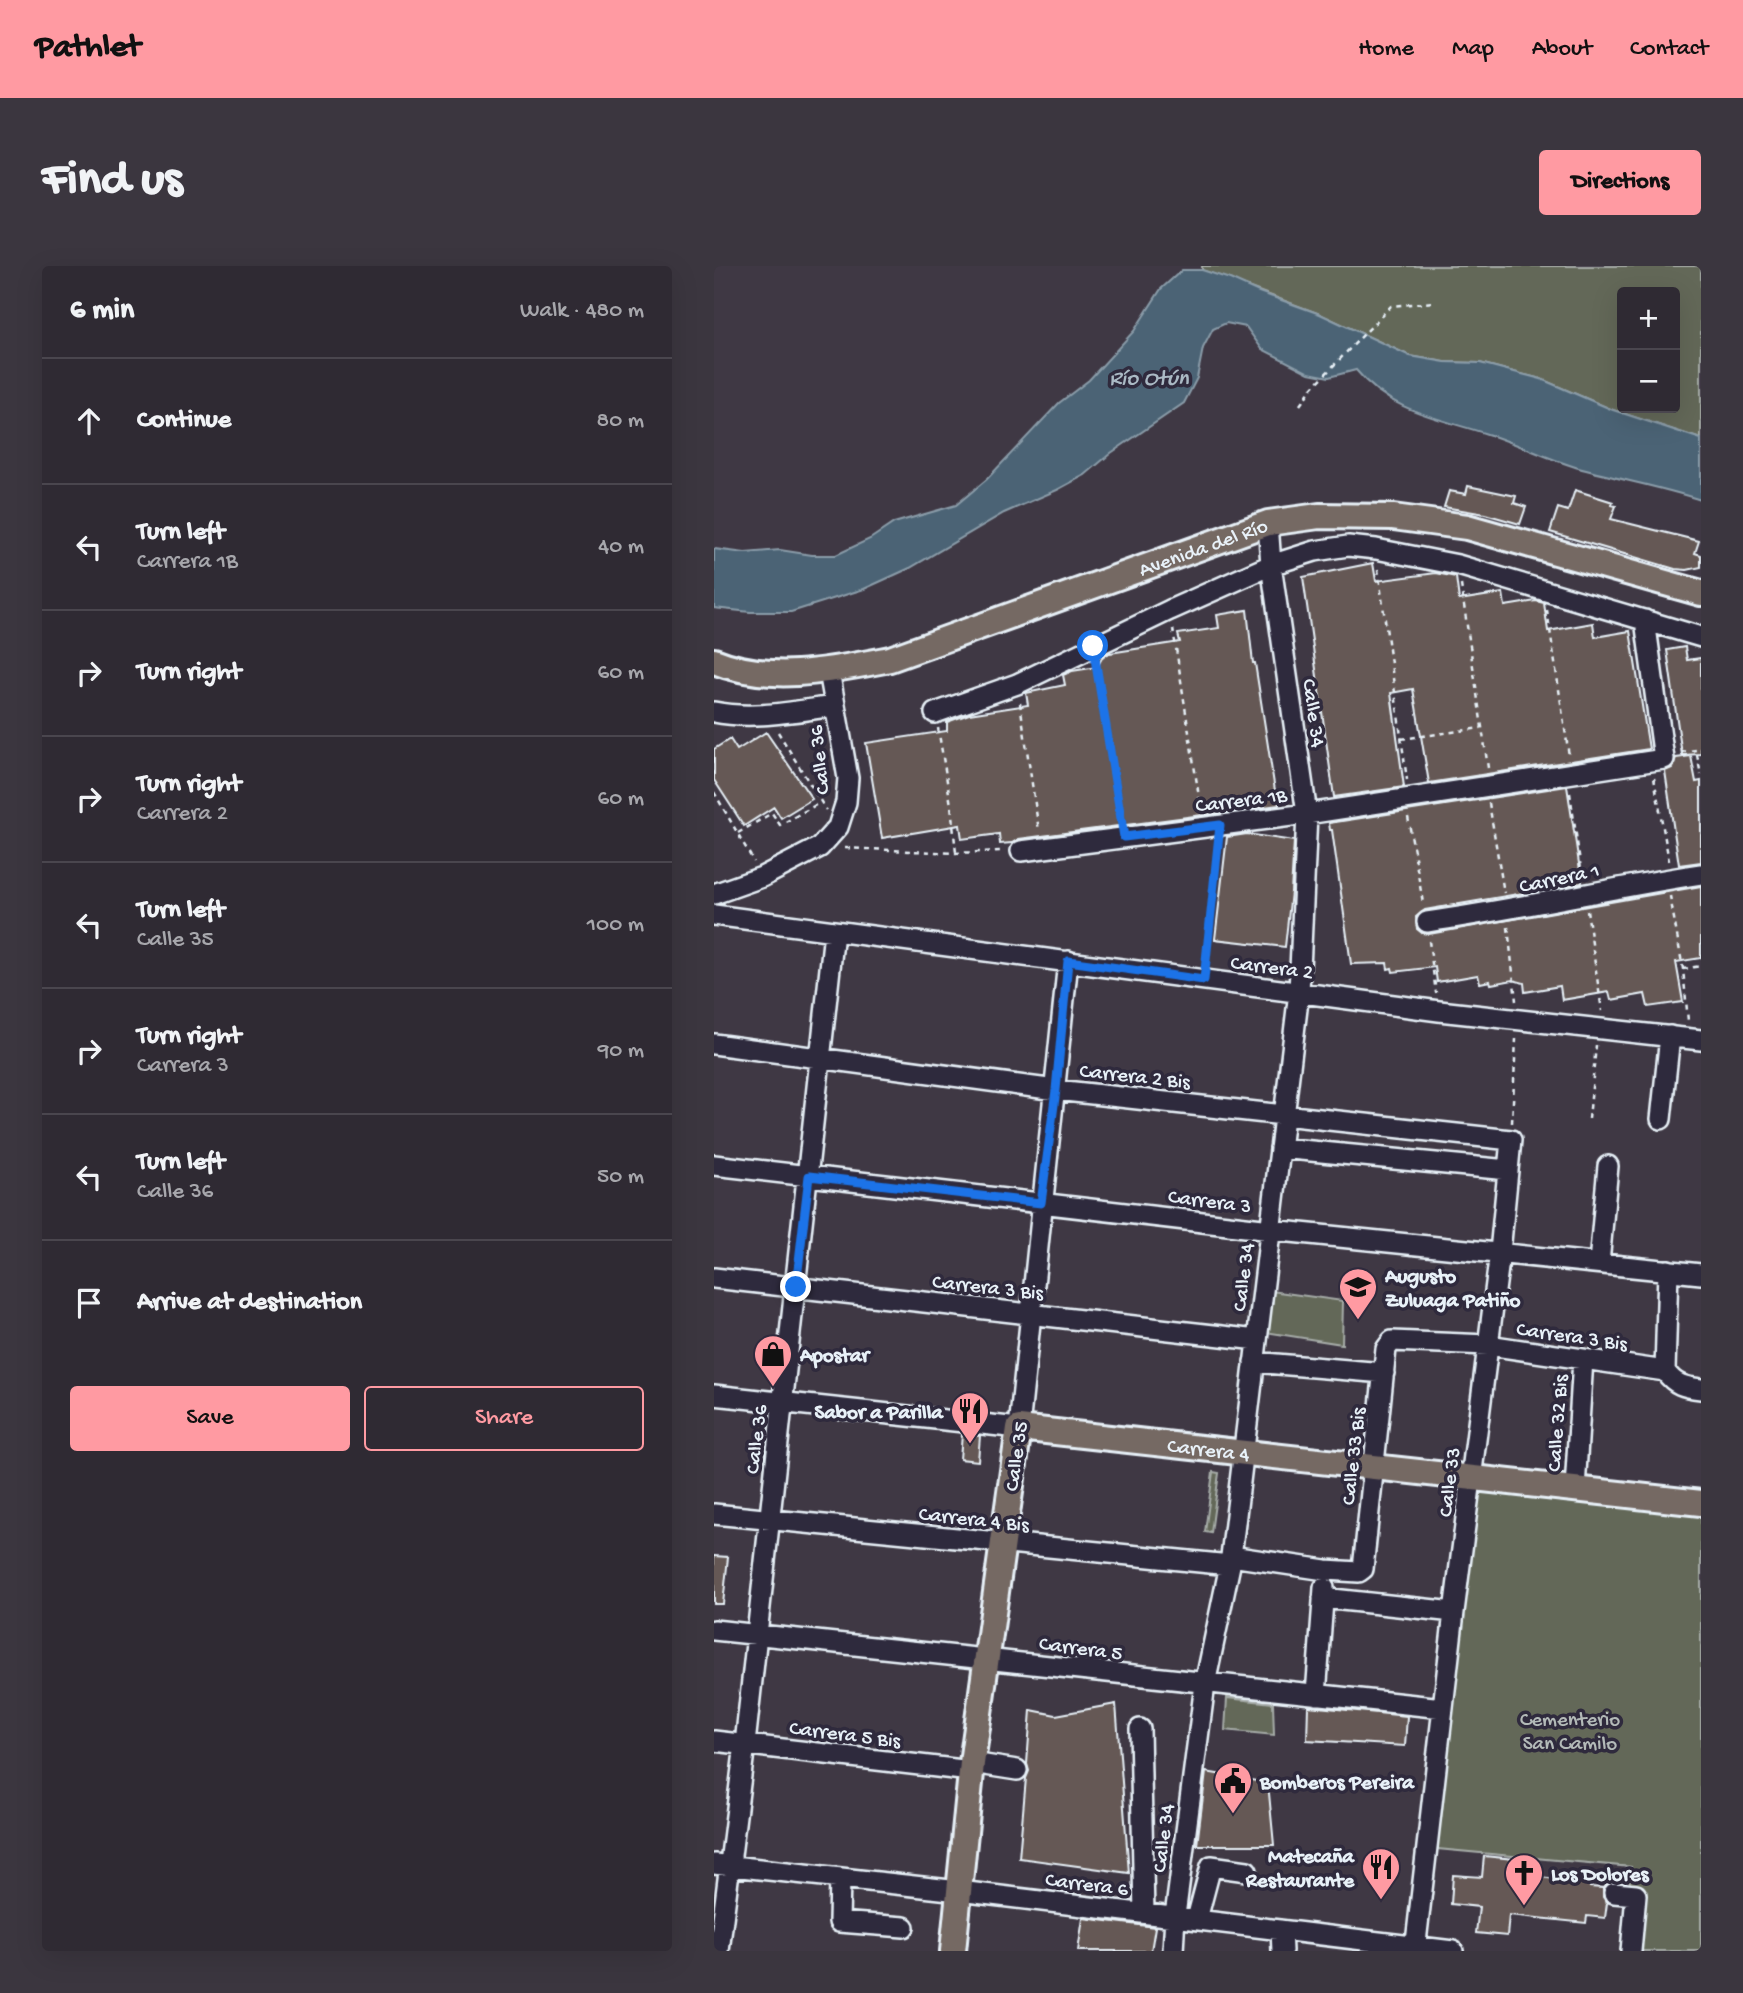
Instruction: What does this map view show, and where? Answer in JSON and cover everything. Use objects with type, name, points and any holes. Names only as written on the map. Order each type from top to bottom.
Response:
[{"type":"main road","name":"Avenida del Río","points":[[714,661],[726,666],[769,674],[829,671],[890,659],[1268,523],[1319,516],[1393,517],[1466,527],[1701,593]]},
{"type":"main road","name":"Carrera 4","points":[[1019,1428],[1701,1503]]},
{"type":"main road","name":"Calle 35","points":[[953,1951],[971,1767],[1019,1428]]},
{"type":"street","name":"Calle 34","points":[[1173,1951],[1175,1916],[1205,1684],[1230,1560],[1299,992],[1307,814],[1271,565],[1268,523]]},
{"type":"street","points":[[935,713],[1017,684],[1093,646],[1271,565],[1315,551],[1348,546],[1376,548],[1458,565],[1701,637]]},
{"type":"street","points":[[1645,620],[1660,758]]},
{"type":"street","name":"Calle 36","points":[[714,894],[762,877],[820,847],[838,827],[846,803],[848,778],[829,671]]},
{"type":"street","points":[[714,712],[728,715],[768,714],[835,706]]},
{"type":"street","name":"Carrera 1B","points":[[1021,851],[1307,814],[1660,758]]},
{"type":"street","name":"Carrera 1","points":[[1427,922],[1507,911],[1595,892],[1701,874]]},
{"type":"street","name":"Carrera 2","points":[[714,915],[1438,1011],[1695,1039]]},
{"type":"street","name":"Calle 36","points":[[719,1951],[721,1865],[745,1744],[834,933]]},
{"type":"street","name":"Calle 35","points":[[1019,1428],[1068,961]]},
{"type":"street","points":[[1661,1119],[1670,1036]]},
{"type":"street","name":"Carrera 2 Bis","points":[[714,1044],[1056,1090],[1511,1140]]},
{"type":"street","name":"Calle 33","points":[[1415,1949],[1500,1252],[1511,1140]]},
{"type":"street","points":[[1280,1148],[1508,1170]]},
{"type":"street","name":"Carrera 3","points":[[714,1165],[1271,1230],[1701,1273]]},
{"type":"street","points":[[1599,1263],[1608,1166]]},
{"type":"street","points":[[1665,1371],[1668,1269]]},
{"type":"street","name":"Carrera 3 Bis","points":[[714,1278],[1258,1340]]},
{"type":"street","name":"Carrera 3 Bis","points":[[1389,1343],[1397,1340],[1488,1345],[1665,1371],[1672,1382],[1701,1389]]},
{"type":"street","name":"Calle 33 Bis","points":[[1325,1570],[1359,1572],[1363,1569],[1386,1349],[1389,1343]]},
{"type":"street","name":"Calle 32 Bis","points":[[1575,1489],[1583,1359]]},
{"type":"street","points":[[1254,1362],[1384,1373]]},
{"type":"street","name":"Carrera 4","points":[[714,1395],[1019,1428]]},
{"type":"street","name":"Carrera 4 Bis","points":[[714,1514],[1003,1544],[1230,1560]]},
{"type":"street","points":[[1230,1560],[1325,1570],[1316,1695]]},
{"type":"street","points":[[1323,1598],[1454,1612]]},
{"type":"street","name":"Carrera 5","points":[[714,1630],[1443,1708]]},
{"type":"street","points":[[1140,1729],[1144,1913]]},
{"type":"street","name":"Carrera 5 Bis","points":[[714,1741],[1017,1770]]},
{"type":"street","name":"Carrera 6","points":[[721,1865],[1175,1916],[1415,1949],[1453,1951]]},
{"type":"street","points":[[1197,1919],[1211,1866],[1247,1871]]},
{"type":"street","points":[[840,1878],[839,1922],[904,1927]]},
{"type":"street","points":[[1614,1893],[1636,1895],[1631,1951]]},
{"type":"street","points":[[1281,1930],[1282,1951]]},
{"type":"path","points":[[1300,405],[1312,388],[1391,306],[1434,302]]},
{"type":"path","points":[[1376,548],[1409,798]]},
{"type":"path","points":[[1458,565],[1507,911],[1517,1018],[1511,1140]]},
{"type":"path","points":[[1544,592],[1572,773]]},
{"type":"path","points":[[1170,610],[1212,826],[1204,980]]},
{"type":"path","points":[[1093,646],[1124,837]]},
{"type":"path","points":[[1017,684],[1042,848]]},
{"type":"path","points":[[935,713],[951,805],[956,853]]},
{"type":"path","points":[[768,714],[838,827]]},
{"type":"path","points":[[1401,739],[1482,728]]},
{"type":"path","points":[[1695,1039],[1670,879],[1660,758],[1696,750],[1701,775]]},
{"type":"path","points":[[714,792],[762,877]]},
{"type":"path","points":[[738,833],[772,813],[780,825],[821,802]]},
{"type":"path","points":[[820,847],[956,853],[1021,851]]},
{"type":"path","points":[[1683,969],[1701,966]]},
{"type":"path","points":[[1589,1119],[1598,1028]]},
{"type":"green space","points":[[1202,266],[1701,266],[1701,439],[1622,413],[1680,413],[1680,287],[1617,287],[1617,411],[1541,379],[1480,363],[1445,362],[1410,356],[1320,314],[1202,270]]},
{"type":"green space","points":[[1271,1291],[1343,1301],[1342,1344],[1265,1332]]},
{"type":"green space","points":[[1213,1472],[1219,1473],[1211,1533],[1205,1532]]},
{"type":"green space","name":"Cementerio San Camilo","points":[[1472,1478],[1701,1503],[1701,1951],[1624,1951],[1631,1867],[1427,1848]]},
{"type":"green space","points":[[1227,1698],[1273,1703],[1274,1735],[1225,1730]]},
{"type":"water","name":"Río Otún","points":[[1182,270],[1202,270],[1320,314],[1410,356],[1445,362],[1480,363],[1541,379],[1617,413],[1701,439],[1701,500],[1570,465],[1499,438],[1416,412],[1384,395],[1356,370],[1329,377],[1309,373],[1262,349],[1246,327],[1226,323],[1213,329],[1203,348],[1197,378],[1184,403],[1111,453],[1085,475],[1004,513],[910,568],[864,589],[791,612],[750,612],[714,608],[714,549],[745,553],[780,550],[812,555],[836,555],[870,539],[894,523],[956,505],[987,479],[1059,403],[1089,380],[1134,331],[1161,289]]},
{"type":"building","points":[[1468,486],[1516,496],[1514,503],[1526,507],[1520,524],[1485,514],[1444,507],[1449,491],[1466,494]]},
{"type":"building","points":[[1575,490],[1613,502],[1612,505],[1616,506],[1611,519],[1699,541],[1695,553],[1701,555],[1701,567],[1675,569],[1550,532],[1558,508],[1568,511]]},
{"type":"building","points":[[1373,563],[1376,581],[1436,573],[1456,577],[1459,600],[1503,593],[1505,606],[1536,601],[1544,603],[1548,631],[1593,623],[1595,637],[1630,631],[1649,749],[1429,783],[1413,689],[1391,693],[1404,787],[1334,797],[1303,577]]},
{"type":"building","points":[[1247,610],[1253,663],[1279,805],[1019,839],[1000,844],[999,834],[962,839],[960,825],[882,838],[866,743],[947,731],[947,722],[969,714],[1028,705],[1026,693],[1065,685],[1063,675],[1097,667],[1103,656],[1180,642],[1178,634],[1219,628],[1217,615]]},
{"type":"building","points":[[1685,647],[1687,660],[1701,658],[1701,754],[1682,755],[1667,650]]},
{"type":"building","points":[[766,732],[812,799],[781,818],[774,807],[744,826],[714,780],[714,749],[730,739],[737,750]]},
{"type":"building","points":[[1691,756],[1696,782],[1701,781],[1701,862],[1679,865],[1665,771],[1672,768],[1676,758]]},
{"type":"building","points":[[1567,786],[1582,883],[1425,910],[1416,917],[1417,929],[1429,934],[1701,886],[1701,958],[1676,962],[1683,1002],[1648,1007],[1645,994],[1611,1000],[1609,992],[1562,1000],[1560,986],[1525,992],[1524,983],[1513,980],[1480,983],[1478,975],[1437,982],[1435,967],[1393,972],[1392,968],[1388,969],[1387,963],[1351,964],[1329,823]]},
{"type":"building","points":[[1247,834],[1294,841],[1285,947],[1215,939],[1227,837]]},
{"type":"building","name":"Sabor a Parilla","points":[[962,1434],[980,1436],[978,1461],[960,1459]]},
{"type":"building","points":[[714,1556],[728,1557],[723,1604],[714,1604]]},
{"type":"building","points":[[1116,1704],[1129,1873],[1019,1858],[1026,1778],[1029,1771],[1027,1764],[1031,1710],[1056,1715]]},
{"type":"building","points":[[1308,1706],[1407,1716],[1405,1746],[1307,1740]]},
{"type":"building","name":"Bomberos Pereira","points":[[1206,1772],[1268,1783],[1274,1845],[1197,1845]]},
{"type":"building","points":[[1484,1856],[1514,1859],[1513,1874],[1590,1883],[1590,1887],[1603,1888],[1603,1897],[1607,1903],[1605,1918],[1587,1916],[1586,1923],[1509,1915],[1507,1936],[1476,1933],[1479,1907],[1451,1904],[1453,1875],[1482,1877]]},
{"type":"building","points":[[1083,1918],[1155,1927],[1151,1951],[1078,1951]]},
{"type":"place","name":"Augusto Zuluaga Patiño","points":[[1358,1321]]},
{"type":"place","name":"Apostar","points":[[773,1388]]},
{"type":"place","name":"Sabor a Parilla","points":[[970,1445]]},
{"type":"place","name":"Bomberos Pereira","points":[[1233,1815]]},
{"type":"place","name":"Matecaña Restaurante","points":[[1381,1901]]},
{"type":"place","name":"Los Dolores","points":[[1524,1907]]},
{"type":"route","points":[[796,1287],[809,1176],[1041,1203],[1056,1090],[1068,961],[1204,980],[1220,825],[1124,837],[1093,646]]}]
